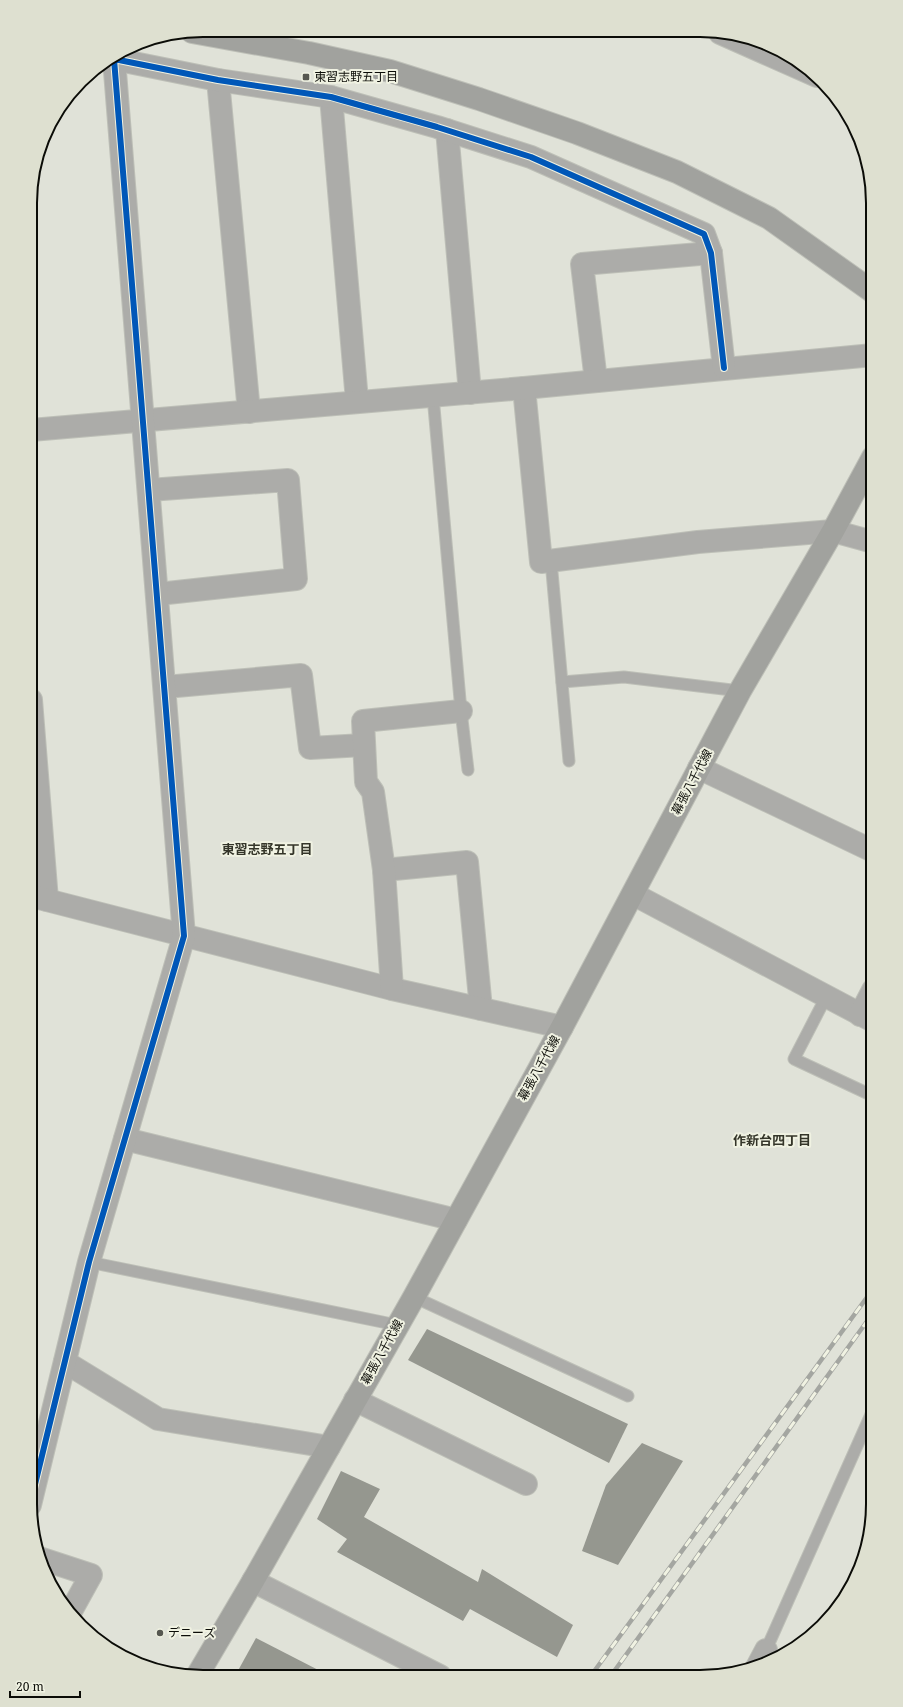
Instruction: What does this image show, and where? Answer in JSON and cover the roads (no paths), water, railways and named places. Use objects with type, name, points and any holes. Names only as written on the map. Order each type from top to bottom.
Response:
[{"type":"main road","points":[[220,37],[309,53],[390,71],[479,99],[577,133],[677,172],[768,218],[866,287]]},
{"type":"main road","name":"幕張八千代線","points":[[201,1670],[253,1581],[397,1324],[414,1297],[562,1027],[740,691],[866,470]]},
{"type":"street","points":[[119,60],[218,80],[331,97],[447,130],[531,157],[704,234],[711,253],[724,368]]},
{"type":"street","points":[[37,1476],[89,1262],[184,936],[158,594],[114,63]]},
{"type":"street","points":[[218,80],[249,412]]},
{"type":"street","points":[[331,97],[357,402]]},
{"type":"street","points":[[447,130],[470,393]]},
{"type":"street","points":[[596,381],[582,264],[711,253]]},
{"type":"street","points":[[37,430],[470,393],[866,356]]},
{"type":"street","points":[[524,388],[541,562],[551,562],[698,542],[832,531],[866,540]]},
{"type":"street","points":[[149,490],[288,480],[293,534],[296,580],[158,594]]},
{"type":"street","points":[[165,687],[301,675],[310,748],[364,745]]},
{"type":"street","points":[[392,989],[384,870],[373,792],[366,782],[363,721],[461,711]]},
{"type":"street","points":[[699,768],[866,848]]},
{"type":"street","points":[[37,848],[39,898],[392,989],[562,1027]]},
{"type":"street","points":[[384,870],[467,862],[481,1009]]},
{"type":"street","points":[[633,894],[866,1018]]},
{"type":"street","points":[[125,1139],[456,1220]]},
{"type":"street","points":[[65,1362],[158,1419],[329,1447]]},
{"type":"street","points":[[355,1400],[526,1484]]},
{"type":"street","points":[[47,1561],[91,1575],[73,1608]]},
{"type":"street","points":[[253,1581],[428,1670]]},
{"type":"lane","points":[[433,396],[461,711],[468,770]]},
{"type":"lane","points":[[551,562],[569,761]]},
{"type":"lane","points":[[562,682],[624,677],[740,691]]},
{"type":"lane","points":[[826,997],[794,1059],[866,1093]]},
{"type":"lane","points":[[89,1262],[397,1324]]},
{"type":"lane","points":[[414,1297],[628,1396]]},
{"type":"lane","points":[[763,1657],[866,1426]]},
{"type":"railway","points":[[595,1670],[866,1299]]},
{"type":"railway","points":[[615,1670],[866,1323]]},
{"type":"place","name":"東習志野五丁目","points":[[306,77]]},
{"type":"place","name":"デニーズ","points":[[160,1633]]},
{"type":"district","name":"東習志野五丁目","points":[[267,849]]},
{"type":"district","name":"作新台四丁目","points":[[772,1140]]}]
